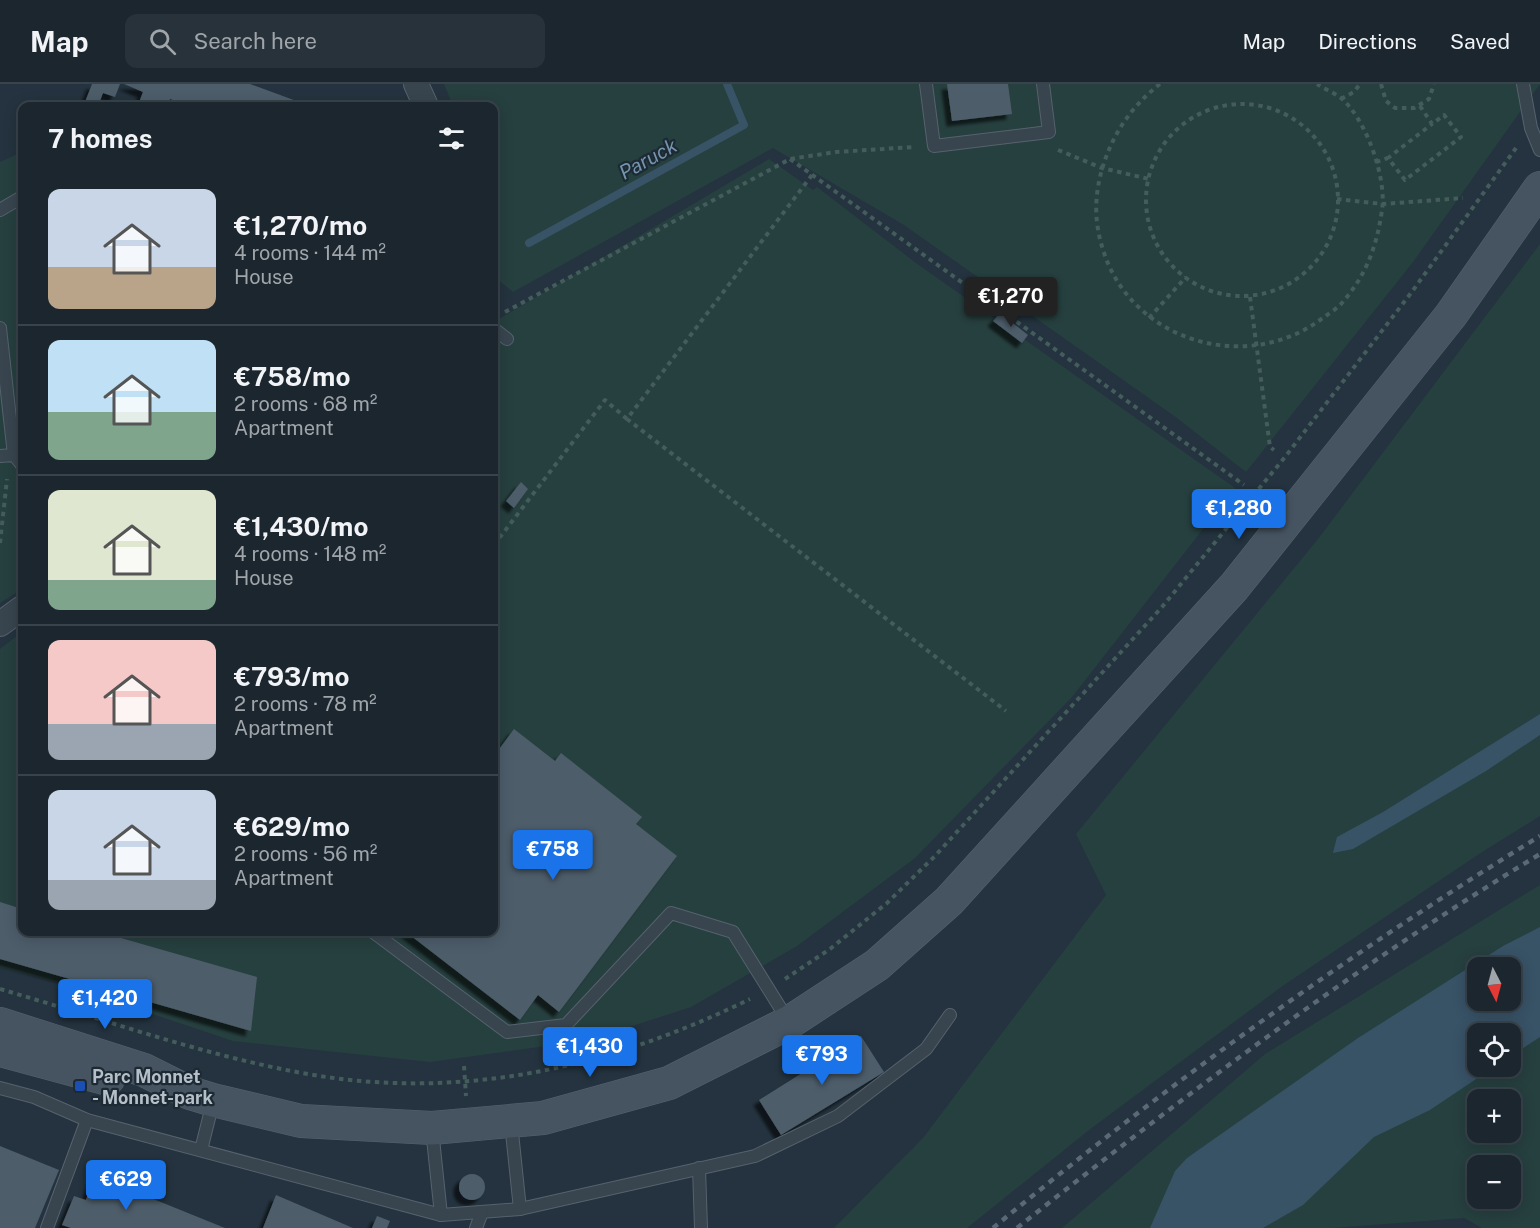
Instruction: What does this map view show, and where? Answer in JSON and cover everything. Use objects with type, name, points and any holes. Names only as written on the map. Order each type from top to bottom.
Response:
[{"type":"street","points":[[417,84],[424,102]]},
{"type":"street","points":[[0,1050],[137,1086],[201,1097],[301,1121],[432,1128],[543,1118],[669,1083],[790,1022],[877,965],[949,901],[1227,596],[1451,315],[1540,188]]},
{"type":"street","points":[[0,624],[18,611]]},
{"type":"street","points":[[0,1024],[144,1070],[201,1097]]},
{"type":"lane","points":[[926,84],[934,146],[1049,132],[1043,84]]},
{"type":"lane","points":[[1522,84],[1531,128],[1540,150]]},
{"type":"lane","points":[[0,210],[18,199]]},
{"type":"lane","points":[[0,328],[14,455],[18,460]]},
{"type":"lane","points":[[498,332],[507,339]]},
{"type":"lane","points":[[0,456],[14,455]]},
{"type":"lane","points":[[378,936],[507,1032],[566,1025],[671,913],[733,932],[790,1022]]},
{"type":"lane","points":[[0,1088],[34,1097],[87,1120],[441,1215],[482,1212],[520,1209],[755,1156],[838,1116],[926,1049],[950,1015]]},
{"type":"lane","points":[[201,1097],[201,1150]]},
{"type":"lane","points":[[47,1228],[87,1120]]},
{"type":"lane","points":[[511,1122],[520,1209]]},
{"type":"lane","points":[[432,1128],[441,1215]]},
{"type":"lane","points":[[699,1168],[701,1228]]},
{"type":"lane","points":[[476,1228],[482,1212]]},
{"type":"path","points":[[1160,84],[1132,110],[1119,129],[1102,168],[1096,193],[1099,240],[1111,270],[1126,294],[1149,318],[1170,331],[1197,342],[1225,346],[1286,339],[1311,327],[1340,306],[1359,282],[1373,253],[1383,204],[1371,145],[1357,118],[1341,99],[1317,84]]},
{"type":"path","points":[[1341,99],[1354,92],[1360,84]]},
{"type":"path","points":[[1381,84],[1386,101],[1395,108],[1420,106],[1429,99],[1434,84]]},
{"type":"path","points":[[1239,105],[1265,108],[1297,122],[1319,144],[1332,168],[1337,199],[1332,239],[1309,271],[1283,287],[1250,297],[1215,291],[1186,277],[1168,262],[1151,230],[1147,212],[1149,178],[1160,149],[1173,131],[1193,115],[1216,107],[1239,105]]},
{"type":"path","points":[[1420,106],[1432,124]]},
{"type":"path","points":[[1376,162],[1388,158],[1444,115],[1461,137],[1405,180],[1388,158]]},
{"type":"path","points":[[1255,494],[1411,293],[1531,128]]},
{"type":"path","points":[[1049,132],[1055,146],[1061,152],[1102,168],[1149,178]]},
{"type":"path","points":[[504,313],[790,159],[836,152],[934,146]]},
{"type":"path","points":[[790,159],[1244,485]]},
{"type":"path","points":[[627,419],[812,175]]},
{"type":"path","points":[[1337,199],[1383,204],[1463,198]]},
{"type":"path","points":[[1149,318],[1186,277]]},
{"type":"path","points":[[1250,297],[1265,417],[1270,447],[1274,450]]},
{"type":"path","points":[[498,540],[605,400],[1006,711]]},
{"type":"path","points":[[0,543],[8,475],[14,455]]},
{"type":"green space","points":[[444,84],[1540,84],[1413,262],[1246,472],[1177,418],[904,225],[773,148],[513,292],[498,280],[498,102],[451,102]]},
{"type":"green space","points":[[18,154],[18,592],[0,603],[0,162]]},
{"type":"green space","points":[[769,159],[813,190],[817,187],[916,263],[1235,488],[1072,697],[915,858],[797,946],[691,1007],[589,1040],[430,1062],[233,1041],[63,984],[0,967],[0,649],[18,635],[18,936],[498,936],[498,320]]},
{"type":"green space","points":[[1540,244],[1540,816],[1482,852],[1281,987],[1089,1130],[967,1228],[834,1228],[923,1138],[1106,895],[1076,834],[1318,539]]},
{"type":"green space","points":[[1540,885],[1540,1228],[1482,1228],[1464,1218],[1333,1228],[1062,1228],[1265,1054]]},
{"type":"water","points":[[1540,714],[1540,735],[1486,771],[1353,849],[1333,853],[1337,837],[1383,812]]},
{"type":"water","points":[[1540,927],[1540,1037],[1521,1049],[1521,1023],[1467,1023],[1467,1077],[1479,1077],[1430,1110],[1374,1137],[1303,1205],[1263,1228],[1150,1228],[1175,1171],[1187,1158],[1358,1038],[1467,969],[1467,1011],[1521,1011],[1521,957],[1486,957]]},
{"type":"building","points":[[92,84],[120,84],[115,97],[103,93],[100,102],[85,102]]},
{"type":"building","points":[[124,84],[250,84],[299,102],[179,102],[170,99],[169,102],[139,102],[143,92]]},
{"type":"building","points":[[947,84],[1008,84],[1012,114],[952,121]]},
{"type":"building","points":[[1000,313],[1028,335],[1022,343],[993,321]]},
{"type":"building","points":[[521,482],[528,489],[514,508],[506,501]]},
{"type":"building","points":[[514,729],[555,761],[561,753],[642,817],[636,824],[677,856],[559,1012],[538,995],[520,1020],[411,936],[498,936],[498,751]]},
{"type":"building","points":[[0,902],[18,908],[18,936],[114,936],[257,977],[251,1031],[0,959]]},
{"type":"building","points":[[861,1036],[884,1072],[781,1135],[759,1100]]},
{"type":"building","points":[[0,1146],[59,1170],[35,1228],[0,1228]]},
{"type":"building","points":[[472,1174],[481,1178],[485,1187],[481,1196],[472,1200],[463,1196],[459,1187],[463,1178]]},
{"type":"building","points":[[94,1175],[225,1228],[71,1228],[62,1225],[74,1196],[86,1200]]},
{"type":"building","points":[[276,1195],[353,1228],[263,1228]]},
{"type":"building","points":[[377,1216],[390,1221],[387,1228],[372,1228]]},
{"type":"waterway","name":"Paruck","points":[[529,243],[744,125],[727,84]]},
{"type":"railway","points":[[993,1228],[1124,1124],[1260,1023],[1399,926],[1540,836]]},
{"type":"railway","points":[[1017,1228],[1208,1080],[1338,986],[1472,896],[1540,854]]},
{"type":"place","name":"Parc Monnet - Monnet-park","points":[[80,1086]]}]
